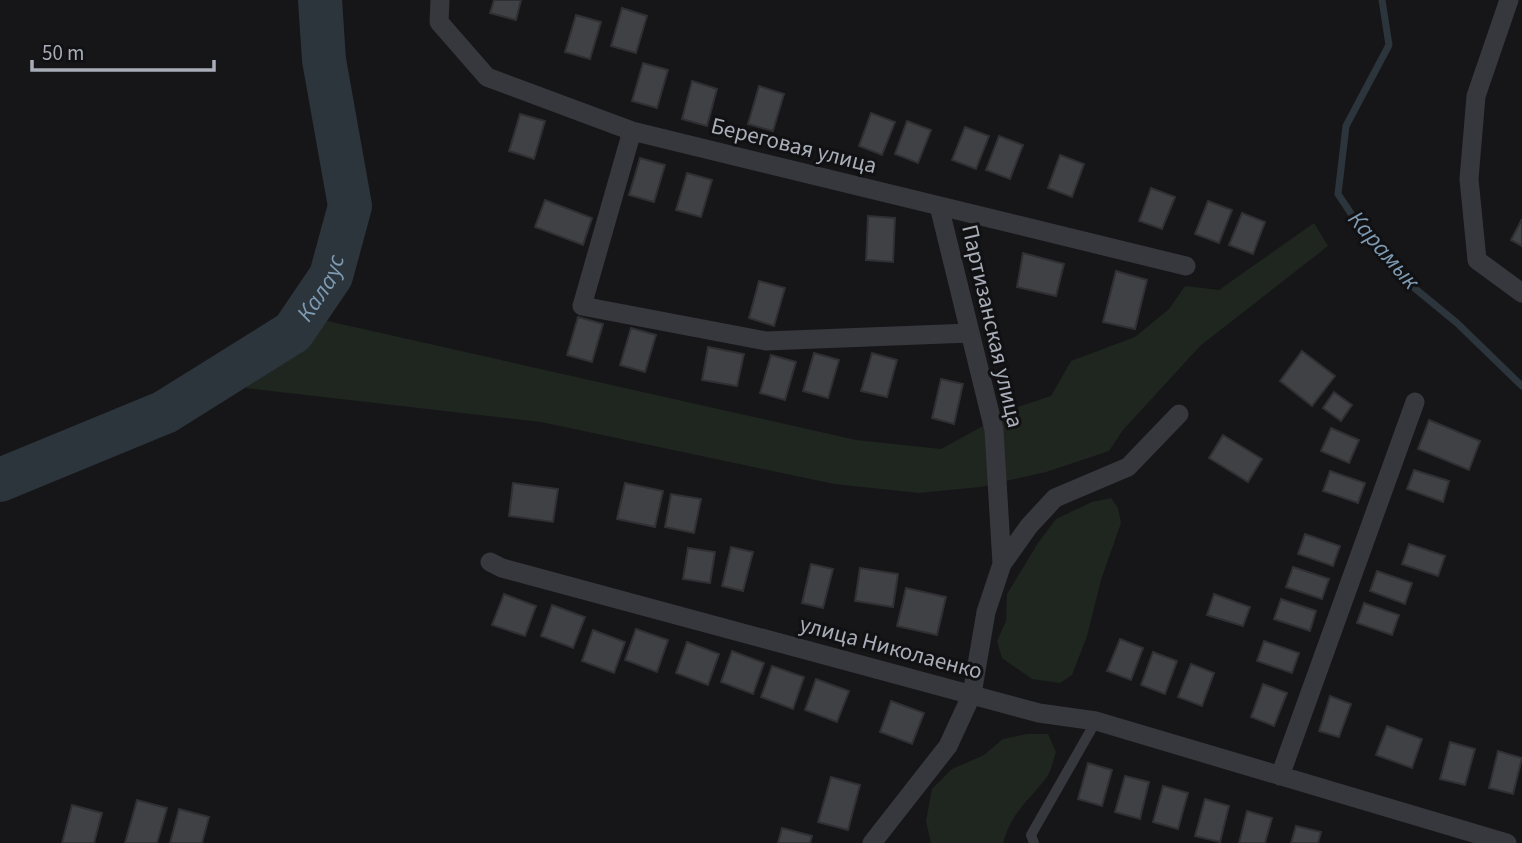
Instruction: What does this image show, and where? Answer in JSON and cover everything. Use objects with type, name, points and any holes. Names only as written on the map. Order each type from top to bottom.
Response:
[{"type":"street","name":"Береговая улица","points":[[440,0],[439,22],[487,77],[632,131],[1186,266]]},
{"type":"street","points":[[1512,5],[1476,96],[1469,179],[1477,260],[1522,293]]},
{"type":"street","points":[[632,131],[582,306],[766,341],[970,333]]},
{"type":"street","name":"Партизанская улица","points":[[872,843],[948,746],[972,694],[986,612],[1002,564],[995,430],[939,206]]},
{"type":"street","points":[[1280,776],[1415,402]]},
{"type":"street","points":[[1002,564],[1029,526],[1055,498],[1128,467],[1179,414]]},
{"type":"street","name":"улица Николаенко","points":[[490,562],[502,568],[1039,713],[1096,721],[1507,843]]},
{"type":"lane","points":[[1034,843],[1031,835],[1096,721]]},
{"type":"shaded area","points":[[1314,223],[1328,246],[1200,346],[1123,430],[1109,451],[1046,472],[980,487],[919,493],[834,484],[541,422],[245,388],[323,320],[856,440],[941,449],[1018,407],[1051,396],[1071,361],[1135,337],[1169,309],[1185,286],[1219,290]]},
{"type":"shaded area","points":[[1111,498],[1118,508],[1121,523],[1101,580],[1087,636],[1072,675],[1060,683],[1032,679],[1002,658],[997,641],[1006,621],[1007,594],[1056,519],[1092,502]]},
{"type":"shaded area","points":[[1027,734],[1048,734],[1056,752],[1048,776],[1016,815],[1003,843],[931,843],[926,821],[932,789],[952,769],[984,755],[1003,739]]},
{"type":"building","points":[[494,0],[521,0],[516,20],[490,13]]},
{"type":"building","points":[[622,8],[647,16],[636,53],[611,46]]},
{"type":"building","points":[[576,15],[601,22],[590,59],[565,52]]},
{"type":"building","points":[[643,63],[668,70],[657,108],[632,101]]},
{"type":"building","points":[[692,81],[717,89],[707,126],[682,119]]},
{"type":"building","points":[[759,86],[784,94],[773,131],[748,124]]},
{"type":"building","points":[[871,113],[895,122],[882,155],[859,146]]},
{"type":"building","points":[[520,114],[545,121],[534,159],[509,151]]},
{"type":"building","points":[[907,121],[931,130],[918,163],[895,154]]},
{"type":"building","points":[[965,127],[989,136],[976,169],[952,160]]},
{"type":"building","points":[[999,136],[1023,145],[1010,179],[986,170]]},
{"type":"building","points":[[1060,155],[1084,164],[1072,197],[1048,188]]},
{"type":"building","points":[[640,158],[665,165],[654,202],[629,195]]},
{"type":"building","points":[[687,173],[712,180],[701,217],[676,210]]},
{"type":"building","points":[[1151,188],[1175,197],[1162,229],[1139,221]]},
{"type":"building","points":[[545,200],[592,218],[583,245],[535,227]]},
{"type":"building","points":[[1208,201],[1232,210],[1219,243],[1195,234]]},
{"type":"building","points":[[1242,213],[1265,222],[1253,254],[1229,245]]},
{"type":"building","points":[[868,216],[895,218],[893,262],[866,260]]},
{"type":"building","points":[[1522,219],[1522,246],[1511,240]]},
{"type":"building","points":[[1023,253],[1064,264],[1056,296],[1017,287]]},
{"type":"building","points":[[1116,271],[1147,280],[1135,329],[1103,322]]},
{"type":"building","points":[[759,281],[785,288],[774,326],[749,318]]},
{"type":"building","points":[[578,317],[603,324],[592,362],[567,355]]},
{"type":"building","points":[[631,328],[656,335],[645,372],[620,365]]},
{"type":"building","points":[[708,347],[744,354],[737,386],[702,380]]},
{"type":"building","points":[[1302,351],[1335,376],[1312,406],[1280,381]]},
{"type":"building","points":[[814,353],[839,360],[828,398],[803,391]]},
{"type":"building","points":[[872,353],[897,360],[887,397],[861,391]]},
{"type":"building","points":[[771,355],[796,362],[785,400],[760,393]]},
{"type":"building","points":[[941,379],[963,384],[954,424],[932,418]]},
{"type":"building","points":[[1334,392],[1352,405],[1341,421],[1323,408]]},
{"type":"building","points":[[1429,420],[1480,441],[1469,470],[1418,449]]},
{"type":"building","points":[[1331,428],[1359,440],[1349,463],[1321,451]]},
{"type":"building","points":[[1223,435],[1262,459],[1248,482],[1209,458]]},
{"type":"building","points":[[1414,470],[1449,481],[1443,502],[1407,489]]},
{"type":"building","points":[[1330,471],[1365,483],[1358,503],[1323,491]]},
{"type":"building","points":[[513,483],[558,489],[553,522],[509,516]]},
{"type":"building","points":[[625,483],[663,491],[655,527],[617,519]]},
{"type":"building","points":[[671,494],[701,499],[694,533],[665,527]]},
{"type":"building","points":[[1305,534],[1340,546],[1333,566],[1298,554]]},
{"type":"building","points":[[1409,544],[1445,556],[1438,576],[1402,564]]},
{"type":"building","points":[[731,547],[753,552],[743,591],[722,586]]},
{"type":"building","points":[[688,548],[715,552],[710,583],[683,579]]},
{"type":"building","points":[[811,564],[833,569],[823,608],[802,603]]},
{"type":"building","points":[[1293,567],[1329,579],[1322,599],[1286,587]]},
{"type":"building","points":[[860,568],[898,574],[893,607],[855,601]]},
{"type":"building","points":[[1377,571],[1412,583],[1405,604],[1370,591]]},
{"type":"building","points":[[906,588],[946,597],[937,635],[897,626]]},
{"type":"building","points":[[504,594],[536,606],[525,636],[492,625]]},
{"type":"building","points":[[1214,594],[1250,607],[1243,626],[1207,615]]},
{"type":"building","points":[[1281,599],[1316,611],[1310,631],[1274,619]]},
{"type":"building","points":[[1364,603],[1399,615],[1392,635],[1357,623]]},
{"type":"building","points":[[552,605],[585,617],[573,648],[541,636]]},
{"type":"building","points":[[636,629],[668,640],[657,672],[625,660]]},
{"type":"building","points":[[593,630],[625,642],[614,673],[582,661]]},
{"type":"building","points":[[1120,639],[1143,648],[1131,680],[1107,671]]},
{"type":"building","points":[[1264,641],[1299,653],[1292,673],[1257,661]]},
{"type":"building","points":[[687,642],[719,654],[708,685],[676,673]]},
{"type":"building","points":[[732,651],[764,663],[753,694],[721,682]]},
{"type":"building","points":[[1153,652],[1177,661],[1165,694],[1141,685]]},
{"type":"building","points":[[1191,664],[1214,673],[1202,706],[1178,697]]},
{"type":"building","points":[[772,666],[804,677],[793,709],[761,697]]},
{"type":"building","points":[[816,679],[849,691],[837,722],[805,710]]},
{"type":"building","points":[[1263,684],[1287,693],[1274,726],[1251,717]]},
{"type":"building","points":[[1330,696],[1351,704],[1339,737],[1319,731]]},
{"type":"building","points":[[891,701],[924,713],[912,744],[880,732]]},
{"type":"building","points":[[1387,726],[1422,739],[1412,768],[1376,755]]},
{"type":"building","points":[[1450,742],[1475,749],[1465,785],[1440,779]]},
{"type":"building","points":[[1498,751],[1522,758],[1513,794],[1489,788]]},
{"type":"building","points":[[1088,763],[1112,770],[1102,806],[1078,799]]},
{"type":"building","points":[[1125,776],[1149,782],[1140,819],[1115,812]]},
{"type":"building","points":[[831,777],[860,785],[848,830],[818,822]]},
{"type":"building","points":[[1163,786],[1188,793],[1178,829],[1153,822]]},
{"type":"building","points":[[1205,799],[1229,806],[1220,842],[1195,836]]},
{"type":"building","points":[[137,800],[167,808],[157,843],[125,843]]},
{"type":"building","points":[[72,805],[102,813],[94,843],[62,843]]},
{"type":"building","points":[[179,809],[209,817],[202,843],[170,843]]},
{"type":"building","points":[[1247,811],[1272,818],[1265,843],[1239,843]]},
{"type":"building","points":[[1296,826],[1321,832],[1318,843],[1291,843]]},
{"type":"building","points":[[782,828],[812,836],[810,843],[778,843]]},
{"type":"waterway","name":"Калаус","points":[[0,480],[165,412],[293,332],[331,276],[350,206],[324,60],[320,0]]},
{"type":"waterway","name":"Карамык","points":[[1382,0],[1389,45],[1346,126],[1338,194],[1358,224],[1383,247],[1401,277],[1457,323],[1522,386]]}]
